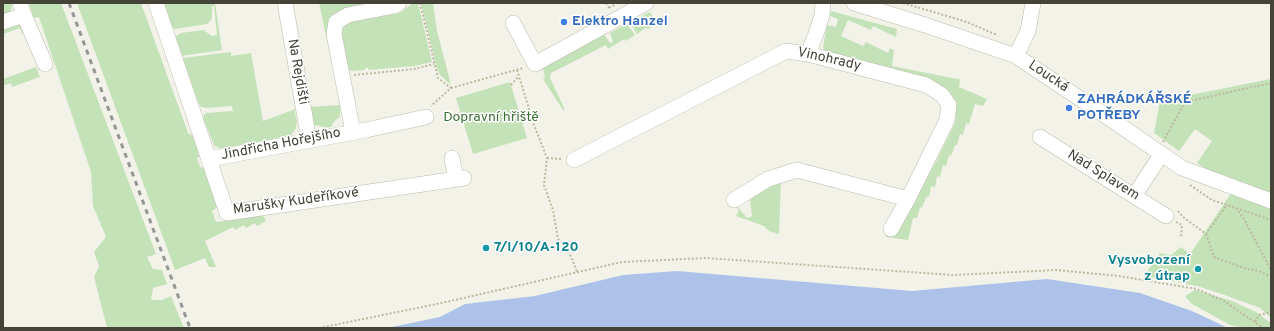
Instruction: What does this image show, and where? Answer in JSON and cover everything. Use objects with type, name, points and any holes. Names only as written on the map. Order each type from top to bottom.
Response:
[{"type":"street","name":"Marušky Kudeříkové","points":[[156,3],[227,213],[460,179],[452,158]]},
{"type":"street","name":"Na Rejdišti","points":[[285,3],[309,140]]},
{"type":"street","name":"Jindřicha Hořejšího","points":[[353,132],[334,34],[336,22],[348,15],[394,6],[398,3]]},
{"type":"street","points":[[513,23],[535,64],[646,3]]},
{"type":"street","points":[[808,54],[822,15],[823,3]]},
{"type":"street","name":"Loucká","points":[[854,3],[1016,56],[1161,150],[1182,168],[1271,201]]},
{"type":"street","points":[[1016,56],[1028,31],[1033,3]]},
{"type":"street","points":[[3,22],[22,9],[45,64]]},
{"type":"street","name":"Vinohrady","points":[[574,160],[786,51],[808,54],[926,85],[942,95],[949,105],[948,120],[891,229]]},
{"type":"street","name":"Jindřicha Hořejšího","points":[[209,159],[426,117]]},
{"type":"street","name":"Nad Splavem","points":[[1040,137],[1134,196],[1170,212]]},
{"type":"street","points":[[1134,196],[1161,150]]},
{"type":"street","points":[[734,200],[768,178],[797,170],[908,198]]},
{"type":"path","points":[[420,3],[438,78],[451,88]]},
{"type":"path","points":[[609,8],[617,3]]},
{"type":"path","points":[[903,3],[967,22],[1000,37]]},
{"type":"path","points":[[348,75],[414,69],[434,64]]},
{"type":"path","points":[[426,117],[425,112],[451,88],[535,64]]},
{"type":"path","points":[[517,70],[534,125],[547,158],[544,185],[553,210],[558,239],[566,248],[573,260],[577,272]]},
{"type":"path","points":[[511,85],[519,76]]},
{"type":"path","points":[[1161,150],[1185,102],[1271,84]]},
{"type":"path","points":[[547,158],[574,160]]},
{"type":"path","points":[[1187,183],[1212,200],[1271,220]]},
{"type":"path","points":[[1206,234],[1227,205]]},
{"type":"path","points":[[1236,208],[1244,219],[1271,270]]},
{"type":"path","points":[[1170,212],[1183,217],[1206,234],[1214,257],[1244,268],[1259,271],[1271,277]]},
{"type":"path","points":[[1170,212],[1182,225],[1181,238]]},
{"type":"path","points":[[319,328],[437,304],[622,262],[706,258],[953,275],[1056,270],[1119,276],[1197,289],[1224,301],[1264,328]]},
{"type":"path","points":[[1254,322],[1259,315],[1271,312]]},
{"type":"green space","points":[[3,3],[11,3],[12,6],[10,12],[3,18]]},
{"type":"green space","points":[[29,3],[61,3],[156,254],[147,257],[153,269],[162,270],[167,284],[153,288],[151,300],[162,300],[171,296],[184,328],[107,328],[94,277],[99,266],[94,252],[106,237],[93,206],[91,172],[39,17],[34,18]]},
{"type":"green space","points":[[77,3],[141,3],[188,133],[199,139],[201,156],[197,158],[200,167],[204,168],[218,206],[212,211],[216,222],[263,215],[266,221],[257,226],[255,223],[246,228],[244,225],[235,230],[233,227],[205,241],[216,267],[209,267],[205,258],[175,270]]},
{"type":"green space","points":[[163,3],[215,3],[222,50],[181,56],[175,37],[181,33],[203,30],[212,36],[217,35],[214,6],[212,6],[211,20],[207,24],[175,29],[172,28]]},
{"type":"green space","points":[[319,3],[381,3],[342,11],[337,87]]},
{"type":"green space","points":[[413,3],[418,3],[432,62],[415,66],[369,70],[368,68],[365,68],[365,70],[349,70],[347,68],[340,30],[344,24],[399,13]]},
{"type":"green space","points":[[421,3],[433,3],[437,31],[451,85],[440,75],[437,69]]},
{"type":"green space","points":[[831,11],[897,29],[896,37],[873,26],[871,30],[848,20],[841,36],[863,46],[866,42],[888,53],[890,48],[894,50],[892,66],[958,78],[960,80],[959,87],[987,99],[983,106],[975,104],[969,124],[966,123],[963,135],[960,134],[957,145],[955,145],[951,156],[949,155],[946,166],[943,165],[940,177],[937,176],[935,187],[931,186],[929,197],[926,197],[922,208],[920,207],[917,218],[913,218],[908,240],[886,237],[886,227],[909,210],[937,160],[955,123],[956,114],[954,114],[952,103],[825,52],[823,47],[827,25],[836,27],[838,19],[830,16]]},
{"type":"green space","points":[[650,12],[657,23],[637,34],[630,22]]},
{"type":"green space","points":[[20,23],[23,32],[22,34],[20,28],[3,34],[3,29]]},
{"type":"green space","points":[[627,24],[635,35],[626,41],[624,39],[608,49],[606,45],[551,73],[550,78],[565,110],[563,110],[543,79],[545,78],[543,68],[546,64],[603,33],[610,43],[613,42],[610,33]]},
{"type":"green space","points":[[231,52],[231,56],[251,53],[263,121],[293,110],[294,108],[297,122],[296,128],[289,136],[221,149],[214,145],[203,118],[204,115],[206,113],[233,111],[232,106],[201,107],[182,58]]},
{"type":"green space","points":[[36,67],[40,77],[12,87],[11,83],[3,86],[3,79]]},
{"type":"green space","points":[[1271,79],[1271,196],[1215,175],[1197,163],[1212,141],[1195,129],[1179,151],[1154,133],[1160,101]]},
{"type":"green space","name":"Dopravní hřiště","points":[[510,82],[527,138],[473,154],[456,98]]},
{"type":"green space","points":[[340,105],[339,119],[338,118],[332,124],[333,126],[324,129],[323,127],[316,125],[314,126],[311,122],[310,107]]},
{"type":"green space","points":[[781,179],[779,234],[769,231],[764,226],[736,216],[739,210],[728,198],[730,198],[747,218],[752,216],[751,196]]},
{"type":"green space","points":[[1232,192],[1271,207],[1271,318],[1260,308],[1219,293],[1197,286],[1144,276],[1160,253],[1171,255],[1181,247],[1190,254]]},
{"type":"green space","points":[[1195,290],[1232,301],[1256,312],[1271,323],[1271,328],[1243,328],[1230,325],[1192,304],[1185,296]]},
{"type":"water","points":[[677,271],[912,291],[1047,279],[1140,293],[1192,311],[1228,328],[387,328],[440,317],[465,304],[535,296],[623,275]]},
{"type":"railway","points":[[69,3],[190,328]]},
{"type":"place","name":"Elektro Hanzel","points":[[564,22]]},
{"type":"place","name":"ZAHRÁDKÁŘSKÉ POTŘEBY","points":[[1069,108]]},
{"type":"place","name":"7/I/10/A-120","points":[[486,248]]},
{"type":"place","name":"Vysvobození z útrap","points":[[1198,269]]}]
